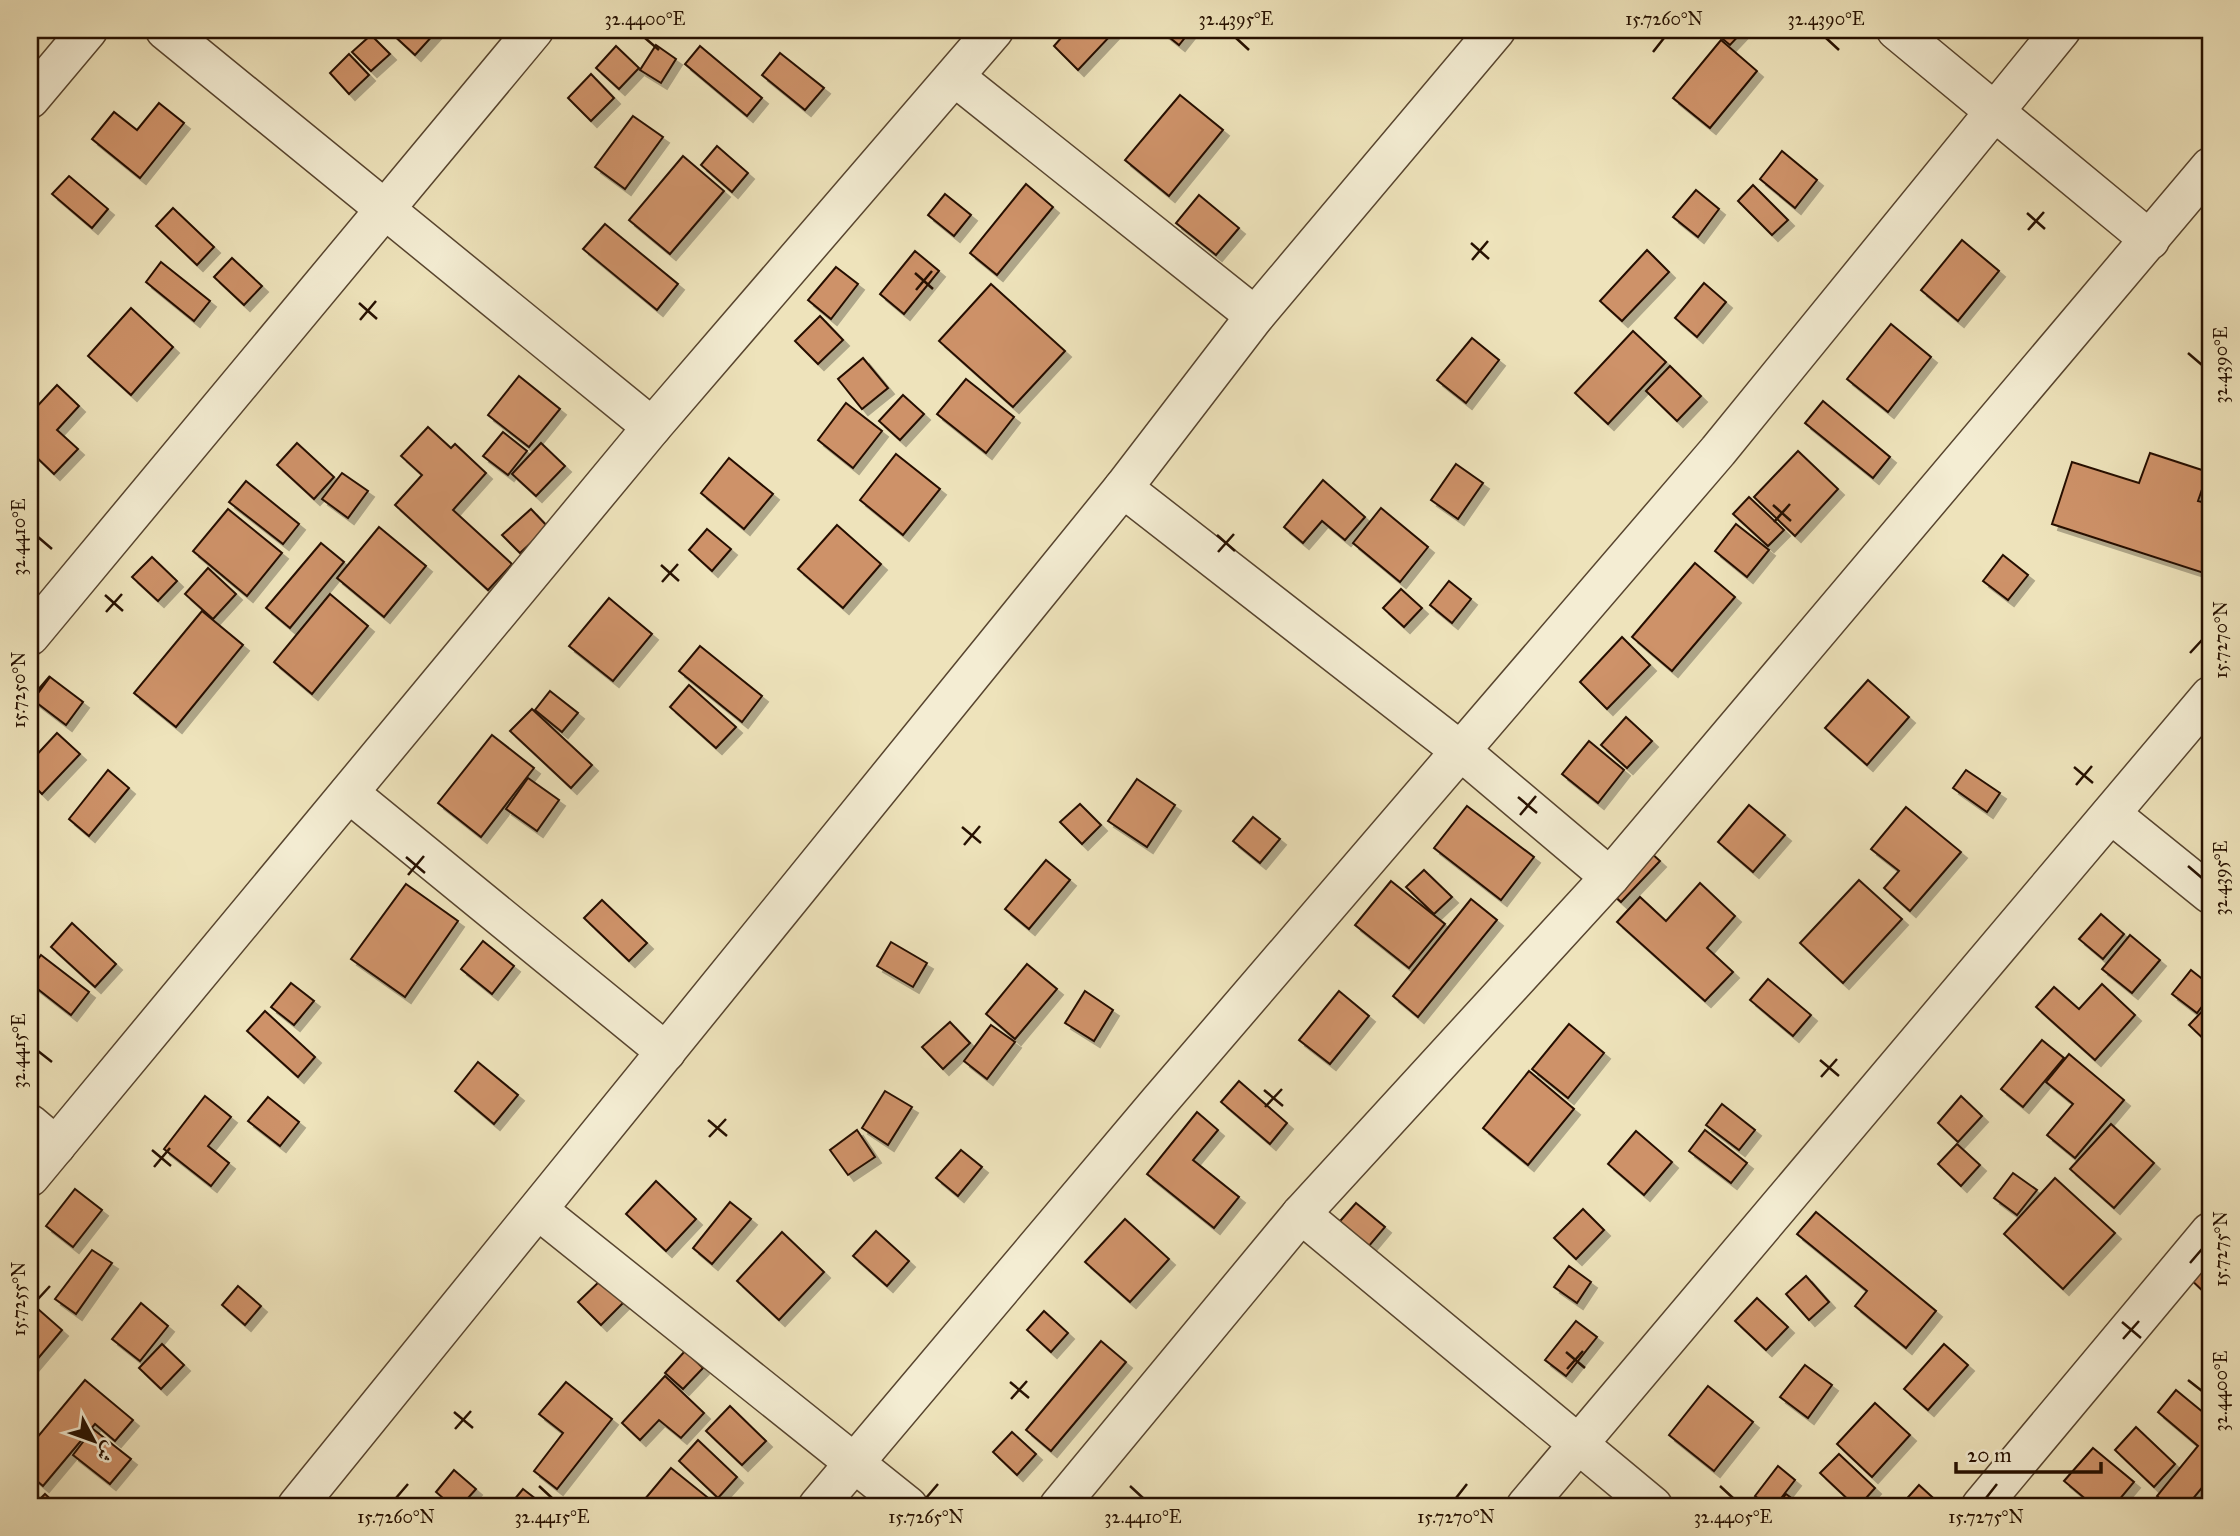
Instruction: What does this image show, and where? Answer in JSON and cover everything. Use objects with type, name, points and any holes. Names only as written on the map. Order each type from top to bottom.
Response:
[{"type":"street","points":[[30,99],[88,30]]},
{"type":"street","points":[[165,30],[652,427]]},
{"type":"street","points":[[30,636],[534,30]]},
{"type":"street","points":[[30,1177],[43,1135],[349,793],[652,427],[994,30]]},
{"type":"street","points":[[297,1506],[1123,488],[1255,316],[1496,30]]},
{"type":"street","points":[[1896,30],[2150,240]]},
{"type":"street","points":[[818,1506],[1158,1103],[1718,451],[2061,30]]},
{"type":"street","points":[[954,77],[1255,316]]},
{"type":"street","points":[[1059,1506],[1301,1214],[1610,877],[2210,167]]},
{"type":"street","points":[[1123,488],[1462,752],[1610,877]]},
{"type":"street","points":[[1526,1506],[2210,696]]},
{"type":"street","points":[[349,793],[666,1052]]},
{"type":"street","points":[[2112,814],[2210,894]]},
{"type":"street","points":[[538,1210],[908,1506]]},
{"type":"street","points":[[1301,1214],[1653,1506]]},
{"type":"street","points":[[1980,1506],[2210,1232]]},
{"type":"building","points":[[388,30],[433,30],[436,32],[415,55]]},
{"type":"building","points":[[1068,30],[1109,30],[1113,33],[1078,70],[1054,46]]},
{"type":"building","points":[[1160,30],[1191,30],[1179,45]]},
{"type":"building","points":[[1712,30],[1744,30],[1730,45]]},
{"type":"building","points":[[371,35],[390,54],[371,71],[352,52]]},
{"type":"building","points":[[1721,40],[1757,71],[1710,128],[1673,98]]},
{"type":"building","points":[[656,45],[676,59],[661,83],[640,70]]},
{"type":"building","points":[[616,46],[639,68],[619,89],[596,68]]},
{"type":"building","points":[[700,46],[762,98],[747,116],[685,64]]},
{"type":"building","points":[[780,53],[824,88],[805,110],[762,75]]},
{"type":"building","points":[[349,54],[369,75],[349,94],[330,73]]},
{"type":"building","points":[[591,74],[614,98],[591,121],[568,98]]},
{"type":"building","points":[[1180,95],[1223,130],[1169,196],[1125,160]]},
{"type":"building","points":[[159,103],[184,123],[140,178],[92,139],[114,112],[137,130]]},
{"type":"building","points":[[633,116],[663,137],[625,189],[595,167]]},
{"type":"building","points":[[717,146],[748,173],[732,192],[701,165]]},
{"type":"building","points":[[1782,151],[1817,180],[1795,208],[1760,179]]},
{"type":"building","points":[[683,156],[724,191],[670,254],[629,220]]},
{"type":"building","points":[[69,176],[108,209],[92,228],[52,194]]},
{"type":"building","points":[[1026,184],[1053,207],[997,275],[970,253]]},
{"type":"building","points":[[1753,185],[1788,220],[1772,235],[1738,201]]},
{"type":"building","points":[[1696,190],[1719,209],[1698,237],[1673,217]]},
{"type":"building","points":[[945,194],[971,215],[954,236],[928,215]]},
{"type":"building","points":[[1199,195],[1239,228],[1216,255],[1176,223]]},
{"type":"building","points":[[173,208],[214,247],[197,265],[156,226]]},
{"type":"building","points":[[605,224],[678,284],[657,310],[583,249]]},
{"type":"building","points":[[1962,240],[1999,271],[1958,321],[1921,290]]},
{"type":"building","points":[[1647,250],[1669,272],[1622,321],[1600,301]]},
{"type":"building","points":[[915,251],[939,271],[904,314],[880,294]]},
{"type":"building","points":[[232,258],[262,286],[244,305],[214,277]]},
{"type":"building","points":[[161,262],[210,301],[194,321],[146,282]]},
{"type":"building","points":[[836,267],[858,284],[831,319],[808,300]]},
{"type":"building","points":[[1704,283],[1726,302],[1697,337],[1675,318]]},
{"type":"building","points":[[991,284],[1065,351],[1013,407],[939,341]]},
{"type":"building","points":[[131,308],[173,347],[131,395],[88,356]]},
{"type":"building","points":[[820,316],[843,340],[818,364],[795,341]]},
{"type":"building","points":[[1891,324],[1931,357],[1888,412],[1847,379]]},
{"type":"building","points":[[1633,331],[1666,362],[1608,424],[1575,393]]},
{"type":"building","points":[[1472,338],[1499,360],[1466,403],[1437,380]]},
{"type":"building","points":[[863,358],[888,388],[862,409],[838,379]]},
{"type":"building","points":[[1670,366],[1701,396],[1677,421],[1646,391]]},
{"type":"building","points":[[519,376],[560,409],[529,447],[488,415]]},
{"type":"building","points":[[966,379],[1014,417],[986,453],[937,414]]},
{"type":"building","points":[[57,385],[79,406],[57,430],[78,449],[54,474],[30,451],[30,414]]},
{"type":"building","points":[[903,395],[924,414],[900,440],[879,421]]},
{"type":"building","points":[[1823,401],[1890,457],[1873,478],[1805,423]]},
{"type":"building","points":[[846,403],[882,431],[853,468],[818,440]]},
{"type":"building","points":[[428,427],[451,448],[455,444],[486,473],[453,510],[512,564],[488,590],[395,505],[422,475],[401,456]]},
{"type":"building","points":[[503,432],[527,451],[508,475],[483,456]]},
{"type":"building","points":[[297,443],[334,477],[314,499],[277,465]]},
{"type":"building","points":[[541,443],[565,466],[536,496],[512,474]]},
{"type":"building","points":[[1798,451],[1838,489],[1795,536],[1754,497]]},
{"type":"building","points":[[2150,453],[2208,472],[2198,501],[2210,504],[2210,575],[2052,524],[2072,462],[2139,483]]},
{"type":"building","points":[[896,454],[940,489],[903,535],[860,500]]},
{"type":"building","points":[[729,458],[773,494],[744,529],[701,493]]},
{"type":"building","points":[[1456,464],[1483,483],[1458,519],[1431,500]]},
{"type":"building","points":[[342,473],[368,491],[348,518],[322,499]]},
{"type":"building","points":[[1323,480],[1365,517],[1345,540],[1322,521],[1303,543],[1284,527]]},
{"type":"building","points":[[246,481],[299,524],[283,544],[229,502]]},
{"type":"building","points":[[1749,497],[1784,530],[1768,546],[1733,514]]},
{"type":"building","points":[[1381,508],[1428,547],[1400,582],[1353,543]]},
{"type":"building","points":[[228,509],[282,553],[247,596],[193,551]]},
{"type":"building","points":[[531,509],[548,527],[520,553],[502,535]]},
{"type":"building","points":[[1736,524],[1769,550],[1747,577],[1715,551]]},
{"type":"building","points":[[837,525],[881,564],[843,608],[798,569]]},
{"type":"building","points":[[379,527],[426,566],[384,617],[337,578]]},
{"type":"building","points":[[707,529],[731,549],[712,571],[689,550]]},
{"type":"building","points":[[321,543],[344,562],[290,628],[266,608]]},
{"type":"building","points":[[2003,555],[2028,575],[2008,600],[1983,581]]},
{"type":"building","points":[[152,557],[177,581],[158,601],[132,577]]},
{"type":"building","points":[[1695,563],[1735,597],[1672,671],[1632,637]]},
{"type":"building","points":[[208,568],[236,594],[213,619],[185,594]]},
{"type":"building","points":[[1449,581],[1471,599],[1452,623],[1430,605]]},
{"type":"building","points":[[1401,589],[1422,608],[1404,627],[1383,608]]},
{"type":"building","points":[[330,594],[368,626],[312,694],[274,662]]},
{"type":"building","points":[[609,598],[652,634],[613,681],[569,646]]},
{"type":"building","points":[[202,611],[243,645],[176,727],[134,693]]},
{"type":"building","points":[[1622,637],[1650,665],[1607,709],[1580,682]]},
{"type":"building","points":[[700,646],[762,696],[742,722],[679,671]]},
{"type":"building","points":[[50,677],[83,702],[66,725],[33,700]]},
{"type":"building","points":[[1868,680],[1909,717],[1867,765],[1825,728]]},
{"type":"building","points":[[689,685],[736,727],[716,748],[670,707]]},
{"type":"building","points":[[550,691],[578,713],[562,732],[535,710]]},
{"type":"building","points":[[532,709],[592,765],[571,788],[510,731]]},
{"type":"building","points":[[1626,717],[1652,741],[1627,768],[1601,745]]},
{"type":"building","points":[[57,733],[80,754],[42,794],[30,782],[30,762]]},
{"type":"building","points":[[492,735],[534,768],[481,837],[438,803]]},
{"type":"building","points":[[1589,741],[1624,770],[1598,803],[1562,774]]},
{"type":"building","points":[[108,770],[129,788],[89,836],[69,819]]},
{"type":"building","points":[[1966,770],[2000,793],[1987,812],[1953,788]]},
{"type":"building","points":[[528,778],[559,800],[537,831],[506,809]]},
{"type":"building","points":[[1137,779],[1175,805],[1147,847],[1108,821]]},
{"type":"building","points":[[1080,804],[1101,825],[1082,844],[1060,822]]},
{"type":"building","points":[[1749,805],[1785,835],[1753,872],[1718,842]]},
{"type":"building","points":[[1467,806],[1534,857],[1501,900],[1434,848]]},
{"type":"building","points":[[1906,807],[1961,852],[1910,911],[1884,888],[1899,871],[1871,849]]},
{"type":"building","points":[[1253,817],[1280,839],[1260,863],[1233,841]]},
{"type":"building","points":[[1639,842],[1660,861],[1621,902],[1600,883]]},
{"type":"building","points":[[1046,860],[1070,880],[1029,929],[1005,909]]},
{"type":"building","points":[[1424,870],[1452,897],[1434,914],[1406,887]]},
{"type":"building","points":[[1859,880],[1902,919],[1843,983],[1800,943]]},
{"type":"building","points":[[1391,881],[1445,924],[1409,968],[1355,925]]},
{"type":"building","points":[[1700,883],[1735,916],[1707,948],[1733,972],[1705,1001],[1617,922],[1640,897],[1666,921]]},
{"type":"building","points":[[406,884],[458,921],[405,997],[351,959]]},
{"type":"building","points":[[1471,899],[1497,920],[1418,1017],[1393,996]]},
{"type":"building","points":[[602,900],[647,943],[629,961],[584,918]]},
{"type":"building","points":[[2101,914],[2124,934],[2103,959],[2079,939]]},
{"type":"building","points":[[72,923],[116,964],[95,987],[51,947]]},
{"type":"building","points":[[2130,935],[2160,960],[2132,993],[2102,969]]},
{"type":"building","points":[[483,941],[514,966],[492,994],[461,969]]},
{"type":"building","points":[[891,942],[927,963],[913,987],[877,966]]},
{"type":"building","points":[[41,955],[89,992],[71,1015],[30,983],[30,970]]},
{"type":"building","points":[[1027,964],[1057,989],[1015,1039],[986,1014]]},
{"type":"building","points":[[2191,970],[2210,985],[2210,996],[2197,1013],[2172,994]]},
{"type":"building","points":[[1768,979],[1811,1015],[1793,1036],[1750,1000]]},
{"type":"building","points":[[291,983],[314,1001],[294,1025],[271,1007]]},
{"type":"building","points":[[2102,984],[2135,1015],[2095,1060],[2036,1007],[2054,987],[2079,1009]]},
{"type":"building","points":[[1085,991],[1113,1010],[1094,1041],[1065,1023]]},
{"type":"building","points":[[1339,991],[1369,1016],[1330,1064],[1299,1040]]},
{"type":"building","points":[[2210,1003],[2210,1045],[2189,1025]]},
{"type":"building","points":[[265,1011],[315,1057],[298,1077],[247,1031]]},
{"type":"building","points":[[950,1022],[970,1043],[943,1069],[922,1047]]},
{"type":"building","points":[[1569,1024],[1604,1053],[1568,1098],[1532,1069]]},
{"type":"building","points":[[991,1025],[1015,1042],[987,1079],[964,1061]]},
{"type":"building","points":[[2042,1040],[2064,1058],[2023,1107],[2001,1089]]},
{"type":"building","points":[[2069,1054],[2124,1100],[2075,1158],[2047,1135],[2073,1104],[2046,1082]]},
{"type":"building","points":[[478,1062],[518,1095],[494,1124],[455,1091]]},
{"type":"building","points":[[1529,1071],[1574,1109],[1528,1165],[1483,1128]]},
{"type":"building","points":[[1239,1081],[1287,1123],[1270,1144],[1221,1102]]},
{"type":"building","points":[[885,1091],[912,1107],[888,1145],[862,1128]]},
{"type":"building","points":[[205,1096],[231,1117],[208,1146],[229,1163],[211,1186],[164,1149]]},
{"type":"building","points":[[1961,1096],[1982,1116],[1958,1142],[1938,1123]]},
{"type":"building","points":[[268,1097],[299,1122],[280,1146],[248,1121]]},
{"type":"building","points":[[1722,1104],[1755,1130],[1739,1150],[1706,1125]]},
{"type":"building","points":[[1197,1112],[1218,1130],[1193,1160],[1239,1197],[1214,1228],[1147,1174]]},
{"type":"building","points":[[2111,1124],[2154,1163],[2114,1208],[2070,1169]]},
{"type":"building","points":[[857,1130],[875,1157],[848,1175],[830,1150]]},
{"type":"building","points":[[1705,1130],[1747,1163],[1731,1183],[1689,1151]]},
{"type":"building","points":[[1636,1131],[1672,1162],[1644,1195],[1608,1164]]},
{"type":"building","points":[[1957,1144],[1980,1165],[1961,1186],[1938,1164]]},
{"type":"building","points":[[961,1150],[982,1167],[958,1196],[936,1178]]},
{"type":"building","points":[[2013,1173],[2037,1190],[2017,1215],[1994,1198]]},
{"type":"building","points":[[2055,1178],[2115,1233],[2063,1289],[2004,1234]]},
{"type":"building","points":[[656,1181],[696,1219],[666,1251],[626,1214]]},
{"type":"building","points":[[75,1189],[102,1210],[73,1247],[46,1226]]},
{"type":"building","points":[[730,1202],[751,1219],[712,1264],[693,1248]]},
{"type":"building","points":[[1356,1203],[1385,1227],[1363,1253],[1334,1228]]},
{"type":"building","points":[[1583,1209],[1604,1230],[1576,1259],[1554,1238]]},
{"type":"building","points":[[1816,1212],[1936,1311],[1906,1348],[1855,1306],[1867,1291],[1797,1234]]},
{"type":"building","points":[[1125,1219],[1169,1259],[1130,1302],[1085,1262]]},
{"type":"building","points":[[876,1231],[909,1261],[887,1286],[853,1256]]},
{"type":"building","points":[[782,1232],[824,1272],[779,1320],[737,1281]]},
{"type":"building","points":[[2210,1236],[2210,1298],[2180,1269]]},
{"type":"building","points":[[92,1250],[112,1263],[76,1314],[55,1299]]},
{"type":"building","points":[[1569,1266],[1591,1282],[1577,1303],[1554,1287]]},
{"type":"building","points":[[1806,1276],[1829,1302],[1809,1320],[1786,1294]]},
{"type":"building","points":[[603,1278],[625,1301],[601,1325],[578,1302]]},
{"type":"building","points":[[238,1286],[261,1306],[245,1325],[222,1305]]},
{"type":"building","points":[[1757,1298],[1788,1327],[1766,1350],[1735,1321]]},
{"type":"building","points":[[30,1302],[62,1330],[30,1368]]},
{"type":"building","points":[[141,1303],[168,1326],[140,1361],[112,1339]]},
{"type":"building","points":[[1044,1311],[1068,1333],[1051,1352],[1027,1330]]},
{"type":"building","points":[[1576,1321],[1597,1337],[1566,1376],[1545,1360]]},
{"type":"building","points":[[1101,1341],[1126,1362],[1051,1451],[1026,1430]]},
{"type":"building","points":[[162,1344],[184,1365],[161,1389],[139,1368]]},
{"type":"building","points":[[1944,1344],[1968,1365],[1928,1410],[1904,1389]]},
{"type":"building","points":[[685,1351],[703,1368],[683,1389],[665,1373]]},
{"type":"building","points":[[1805,1365],[1832,1385],[1808,1418],[1780,1397]]},
{"type":"building","points":[[665,1376],[704,1413],[681,1438],[659,1420],[640,1440],[622,1423]]},
{"type":"building","points":[[85,1380],[133,1420],[115,1441],[95,1424],[43,1486],[30,1475],[30,1446]]},
{"type":"building","points":[[566,1382],[612,1419],[557,1489],[534,1471],[563,1433],[539,1414]]},
{"type":"building","points":[[1708,1386],[1753,1422],[1714,1471],[1669,1435]]},
{"type":"building","points":[[2176,1390],[2210,1418],[2210,1478],[2187,1506],[2169,1506],[2157,1496],[2198,1446],[2158,1412]]},
{"type":"building","points":[[1875,1403],[1910,1435],[1872,1477],[1837,1444]]},
{"type":"building","points":[[730,1406],[766,1441],[742,1465],[706,1431]]},
{"type":"building","points":[[2136,1427],[2175,1464],[2154,1487],[2115,1450]]},
{"type":"building","points":[[93,1429],[131,1459],[110,1484],[73,1455]]},
{"type":"building","points":[[1012,1432],[1036,1454],[1017,1475],[993,1452]]},
{"type":"building","points":[[698,1440],[737,1477],[718,1498],[679,1461]]},
{"type":"building","points":[[2093,1448],[2134,1482],[2114,1506],[2094,1506],[2064,1481]]},
{"type":"building","points":[[1839,1454],[1875,1488],[1859,1506],[1855,1506],[1820,1473]]},
{"type":"building","points":[[1778,1466],[1795,1480],[1775,1506],[1768,1506],[1755,1496]]},
{"type":"building","points":[[671,1468],[717,1505],[639,1506]]},
{"type":"building","points":[[454,1470],[476,1489],[461,1506],[452,1506],[436,1492]]},
{"type":"building","points":[[1919,1485],[1942,1506],[1901,1505]]},
{"type":"building","points":[[523,1489],[545,1506],[509,1506]]},
{"type":"building","points":[[45,1494],[58,1506],[33,1506]]},
{"type":"building","points":[[1786,1494],[1802,1506],[1777,1506]]}]
